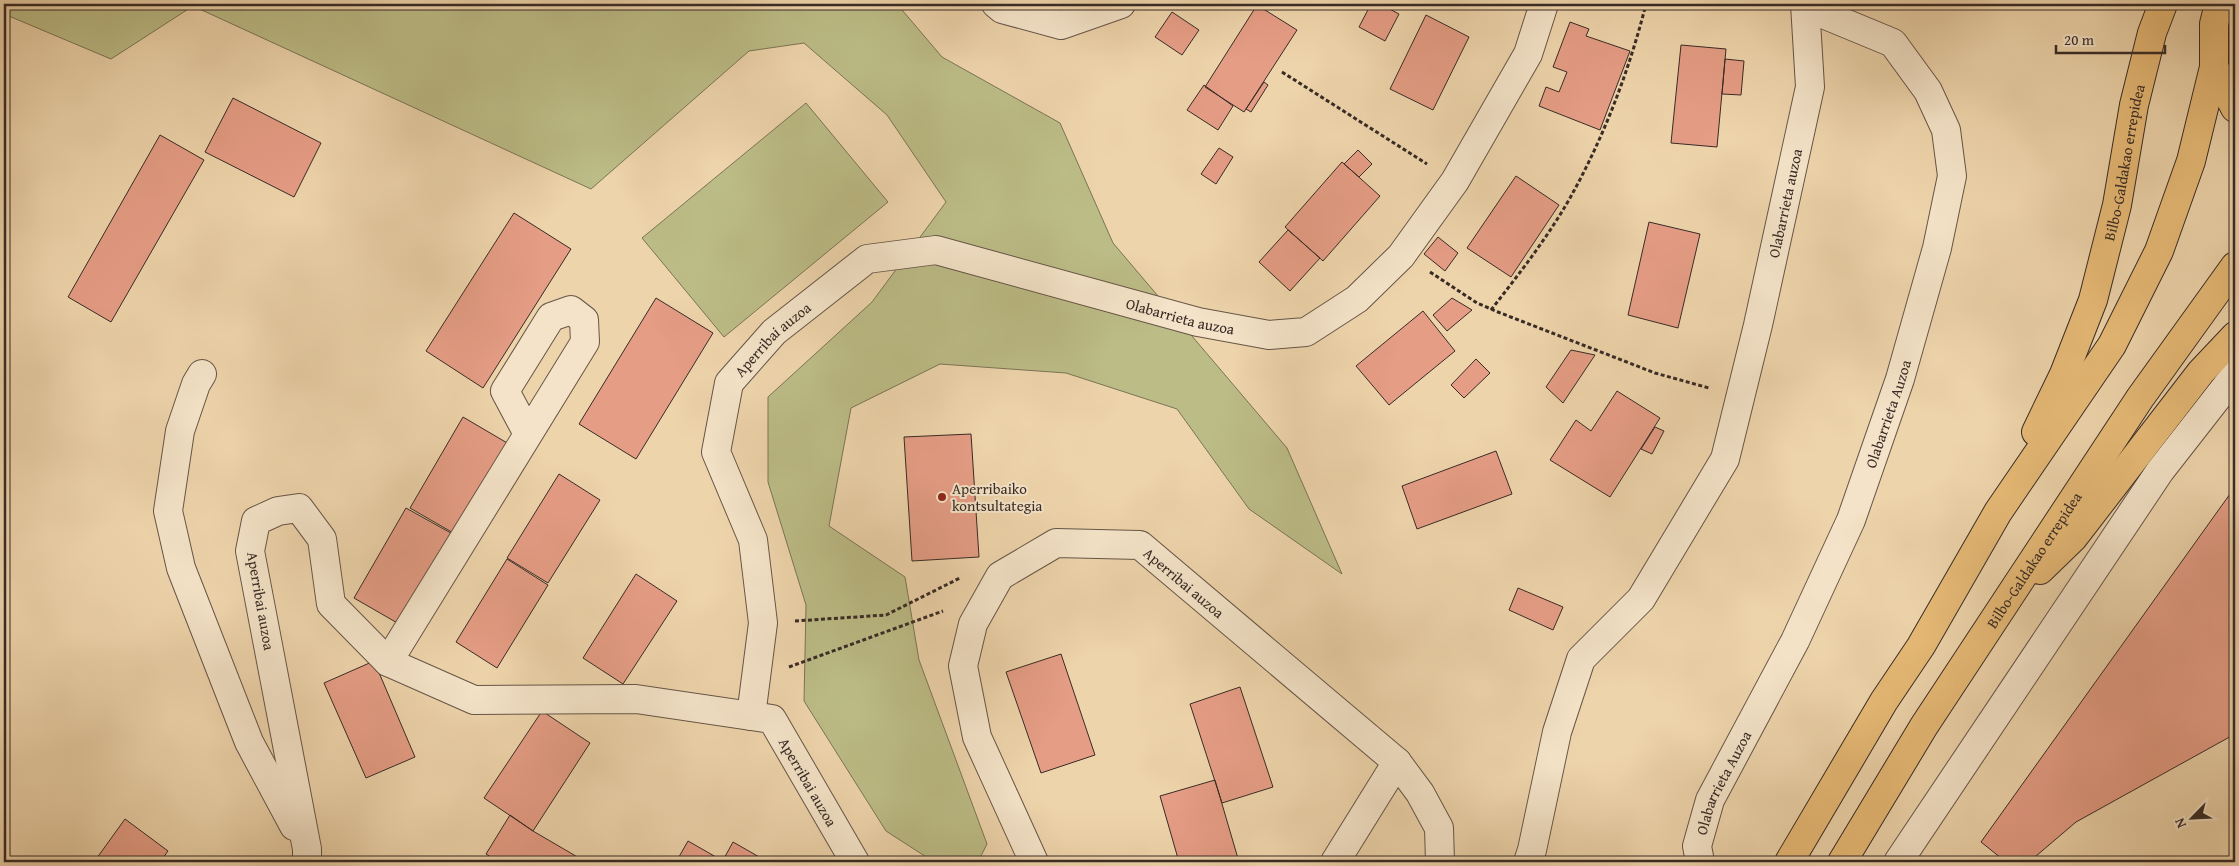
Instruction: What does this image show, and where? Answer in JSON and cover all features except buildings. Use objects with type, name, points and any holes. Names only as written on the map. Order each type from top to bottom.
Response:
[{"type":"highway","name":"Bilbo-Galdakao errepidea","points":[[1998,512],[2064,374],[2093,300],[2116,205],[2136,96],[2152,33],[2163,4]]},
{"type":"highway","name":"Bilbo-Galdakao errepidea","points":[[1789,862],[1884,702],[1920,646],[1998,512],[2112,345],[2159,251],[2191,160],[2214,67],[2214,24],[2218,4]]},
{"type":"highway","name":"Bilbo-Galdakao errepidea","points":[[2214,67],[2235,108]]},
{"type":"highway","name":"Bilbo-Galdakao errepidea","points":[[1842,862],[1924,726],[2004,604],[2140,398],[2235,266]]},
{"type":"highway","points":[[2004,604],[2072,538],[2201,372],[2235,336]]},
{"type":"street","points":[[996,4],[1002,9],[1061,25],[1121,4]]},
{"type":"street","name":"Olabarrieta auzoa","points":[[936,250],[1198,322],[1269,335],[1306,332],[1357,299],[1404,253],[1455,181],[1528,54],[1544,4]]},
{"type":"street","name":"Olabarrieta auzoa","points":[[1528,862],[1558,732],[1581,658],[1642,599],[1725,459],[1758,325],[1810,87],[1806,5]]},
{"type":"street","name":"Olabarrieta Auzoa","points":[[1700,862],[1696,846],[1710,800],[1794,641],[1851,520],[1900,379],[1937,248],[1952,176],[1946,130],[1928,91],[1893,43],[1806,5]]},
{"type":"street","name":"Aperribai auzoa","points":[[751,716],[763,623],[753,540],[716,452],[729,383],[774,332],[867,259],[936,250]]},
{"type":"street","name":"Aperribai auzoa","points":[[202,374],[180,432],[168,511],[181,568],[249,742],[307,856]]},
{"type":"street","points":[[1898,862],[2160,471],[2235,375]]},
{"type":"street","points":[[388,662],[528,434]]},
{"type":"street","name":"Aperribai auzoa","points":[[307,856],[250,551],[256,521],[278,511],[299,508],[322,540],[331,604],[388,662],[474,700],[636,699],[772,719],[856,862]]},
{"type":"street","name":"Aperribai auzoa","points":[[1000,576],[1056,543],[1140,544],[1397,762],[1420,793],[1439,828],[1440,862]]},
{"type":"street","points":[[1000,576],[973,624],[963,666],[977,737],[1034,862]]},
{"type":"street","points":[[1335,862],[1397,762]]},
{"type":"path","points":[[1491,310],[1543,240],[1570,198],[1600,138],[1625,76],[1646,4]]},
{"type":"path","points":[[1282,72],[1455,181]]},
{"type":"path","points":[[1404,253],[1477,303],[1491,310],[1655,373],[1741,397]]},
{"type":"path","points":[[763,623],[886,615],[960,578],[1000,576]]},
{"type":"path","points":[[756,679],[960,605],[978,615]]},
{"type":"green space","points":[[4,4],[897,4],[942,57],[1060,123],[1113,243],[1287,448],[1342,574],[1249,509],[1177,409],[1066,373],[940,364],[851,408],[829,526],[905,577],[919,660],[987,844],[978,862],[934,862],[886,831],[804,701],[806,605],[768,482],[768,397],[872,302],[946,202],[887,115],[804,43],[749,51],[591,189],[193,6],[111,59],[4,14]]},
{"type":"green space","points":[[806,103],[888,202],[724,337],[642,238]]},
{"type":"place","name":"Aperribaiko kontsultategia","points":[[942,497]]}]
